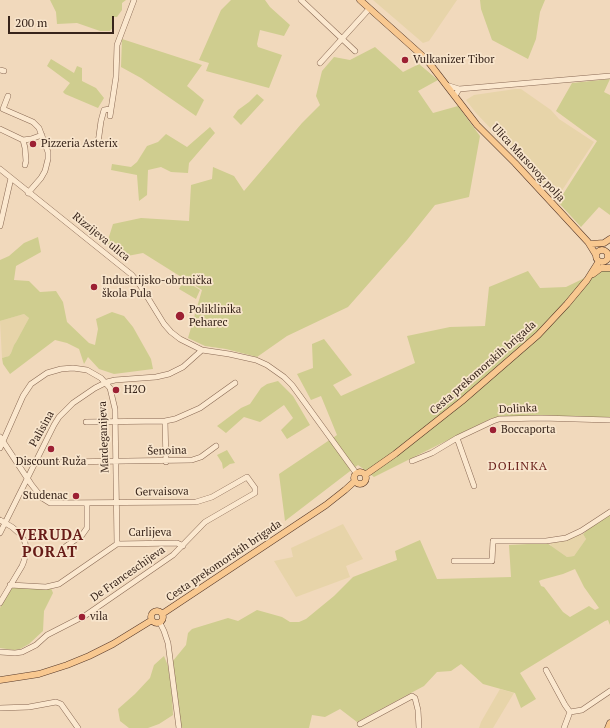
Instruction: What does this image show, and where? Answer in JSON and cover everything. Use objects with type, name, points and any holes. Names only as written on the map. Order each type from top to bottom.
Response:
[{"type":"main road","name":"Ulica Marsovog polja","points":[[360,0],[427,60],[477,125],[590,243],[601,252]]},
{"type":"main road","points":[[590,243],[604,243],[610,239]]},
{"type":"main road","points":[[588,277],[600,268],[610,267],[605,260],[596,258],[610,244]]},
{"type":"main road","points":[[601,252],[608,255],[605,260]]},
{"type":"main road","name":"Cesta prekomorskih brigada","points":[[365,475],[378,467],[425,430],[518,352],[558,314],[588,277],[605,260]]},
{"type":"main road","points":[[361,472],[365,475],[366,479],[363,483],[358,483],[355,481],[354,476],[356,473],[361,472]]},
{"type":"main road","name":"Cesta prekomorskih brigada","points":[[162,614],[326,505],[355,481]]},
{"type":"main road","points":[[154,612],[162,614],[162,619],[160,622],[155,623],[152,620],[151,616],[154,612]]},
{"type":"main road","points":[[0,680],[39,674],[67,666],[113,644],[152,620]]},
{"type":"main road","points":[[608,728],[610,723]]},
{"type":"street","points":[[110,116],[116,77],[117,45],[134,0]]},
{"type":"street","points":[[301,0],[355,51]]},
{"type":"street","points":[[320,63],[369,9]]},
{"type":"street","points":[[446,85],[459,88],[610,76]]},
{"type":"street","points":[[455,96],[459,88]]},
{"type":"street","points":[[8,96],[3,109],[33,122],[39,128],[48,152],[47,166],[41,178],[28,192]]},
{"type":"street","points":[[98,143],[104,110],[110,109]]},
{"type":"street","points":[[0,129],[23,140],[42,135]]},
{"type":"street","points":[[23,140],[25,148],[25,165]]},
{"type":"street","name":"Rizzijeva ulica","points":[[0,169],[132,276],[140,285],[164,324],[180,339],[202,350],[256,360],[267,365],[284,377],[292,385],[356,473]]},
{"type":"street","points":[[0,226],[11,178]]},
{"type":"street","name":"Palisina","points":[[0,533],[2,522],[59,417],[73,403],[106,382],[156,377],[168,374],[183,367],[202,350]]},
{"type":"street","points":[[0,448],[1,439],[23,396],[31,384],[47,373],[61,368],[80,369],[92,372],[106,382]]},
{"type":"street","name":"Mardeganijeva","points":[[106,382],[110,388],[114,403],[117,544]]},
{"type":"street","points":[[86,422],[165,421],[192,412],[235,383]]},
{"type":"street","name":"Dolinka","points":[[412,461],[432,453],[457,438],[499,419],[541,418],[610,420]]},
{"type":"street","points":[[165,421],[166,462]]},
{"type":"street","points":[[457,438],[474,486]]},
{"type":"street","name":"Gervaisova","points":[[1,439],[42,498],[53,504],[202,501],[212,497],[233,484]]},
{"type":"street","name":"Šenoina","points":[[62,462],[166,462],[196,459],[216,446]]},
{"type":"street","name":"De Franceschijeva","points":[[0,652],[15,653],[29,649],[47,635],[92,612],[173,555],[205,522],[255,493],[246,477],[233,484]]},
{"type":"street","points":[[65,546],[82,535],[87,528],[87,503]]},
{"type":"street","points":[[454,562],[492,561],[493,541],[546,541],[566,538],[581,531],[610,512]]},
{"type":"street","points":[[0,603],[24,561],[25,544],[20,534],[12,527],[2,522]]},
{"type":"street","name":"Carlijeva","points":[[10,585],[46,586],[58,584],[117,544],[177,543],[183,546]]},
{"type":"street","points":[[160,622],[169,650],[179,728]]},
{"type":"street","points":[[546,670],[570,712]]},
{"type":"street","points":[[570,712],[582,710],[610,691]]},
{"type":"street","points":[[360,724],[412,696],[415,698],[418,710],[419,728]]},
{"type":"street","points":[[0,708],[29,707],[56,702],[61,704],[78,728]]},
{"type":"street","points":[[564,728],[570,712]]},
{"type":"shaded area","points":[[50,0],[126,0],[122,3],[122,10],[117,17],[112,17],[114,26],[110,31],[100,31],[77,23],[57,24],[56,12]]},
{"type":"shaded area","points":[[231,0],[265,0],[270,7],[290,25],[284,36],[260,30],[257,44],[258,47],[282,55],[269,88],[206,71],[209,63],[199,60],[221,10]]},
{"type":"shaded area","points":[[373,0],[457,0],[429,41],[423,43]]},
{"type":"shaded area","points":[[480,0],[545,0],[540,12],[536,39],[528,59],[492,40],[481,9]]},
{"type":"shaded area","points":[[122,39],[202,65],[187,86],[204,100],[196,116],[141,78],[121,67]]},
{"type":"shaded area","points":[[375,47],[403,72],[419,64],[438,80],[418,91],[433,113],[458,106],[480,136],[469,197],[435,205],[407,240],[348,307],[287,336],[257,357],[226,349],[205,346],[188,338],[202,290],[143,253],[122,257],[107,243],[113,224],[141,218],[189,221],[191,185],[212,179],[213,167],[234,176],[244,191],[302,123],[320,105],[316,96],[322,71],[334,57],[350,60]]},
{"type":"shaded area","points":[[51,59],[74,73],[77,66],[82,68],[82,81],[96,88],[104,98],[98,108],[63,92],[70,83],[47,66]]},
{"type":"shaded area","points":[[610,79],[604,92],[610,95],[610,215],[599,207],[581,227],[558,202],[597,141],[556,111],[572,83]]},
{"type":"shaded area","points":[[521,89],[551,110],[559,119],[594,142],[557,196],[552,193],[476,113],[466,100],[474,95]]},
{"type":"shaded area","points":[[257,94],[264,100],[241,125],[233,117],[238,110]]},
{"type":"shaded area","points":[[210,127],[215,133],[189,163],[188,173],[171,172],[161,167],[148,170],[147,195],[139,201],[137,175],[111,170],[112,164],[131,167],[137,162],[147,146],[158,142],[166,134],[187,147]]},
{"type":"shaded area","points":[[38,237],[41,252],[16,266],[14,280],[29,281],[40,292],[56,291],[63,302],[67,322],[89,343],[95,345],[98,329],[96,319],[112,312],[124,316],[133,327],[151,359],[153,369],[114,374],[99,369],[88,357],[84,364],[79,349],[67,343],[55,340],[10,374],[3,364],[2,358],[9,356],[29,318],[24,314],[0,321],[0,260],[9,256],[24,243]]},
{"type":"shaded area","points":[[528,271],[540,288],[566,287],[599,271],[610,271],[610,418],[541,415],[492,418],[374,477],[358,465],[285,521],[279,474],[337,435],[321,396],[311,400],[297,374],[313,368],[312,344],[324,339],[352,375],[333,385],[341,396],[415,363],[407,336],[450,327],[485,326],[489,287]]},
{"type":"shaded area","points":[[184,280],[200,290],[196,299],[179,289]]},
{"type":"shaded area","points":[[24,314],[29,318],[9,356],[2,358],[0,321]]},
{"type":"shaded area","points":[[278,381],[293,396],[310,425],[287,439],[281,430],[293,418],[284,405],[260,422],[244,417],[226,433],[217,426],[241,408],[250,404],[261,388],[267,384]]},
{"type":"shaded area","points":[[227,450],[235,463],[230,464],[223,469],[222,463],[217,455]]},
{"type":"shaded area","points":[[610,514],[610,625],[608,620],[605,621],[520,673],[536,699],[521,708],[515,693],[483,684],[461,664],[451,671],[437,672],[424,686],[357,722],[340,709],[325,717],[312,715],[309,728],[180,728],[172,662],[186,645],[188,633],[192,629],[228,618],[238,621],[257,610],[282,617],[290,622],[299,622],[306,619],[334,596],[353,577],[397,560],[395,551],[420,540],[437,579],[511,577],[509,545],[547,543],[567,557],[574,556],[586,539],[583,534],[597,521]],"holes":[[[575,569],[584,587],[599,608],[595,610],[589,606],[570,617],[563,612],[544,587],[541,586],[539,581]]]},
{"type":"shaded area","points":[[343,524],[363,559],[346,566],[350,577],[296,597],[274,561],[293,557],[291,548]]},
{"type":"shaded area","points":[[583,534],[586,539],[574,556],[567,557],[551,546],[550,542]]},
{"type":"shaded area","points":[[11,587],[51,588],[53,593],[44,611],[43,631],[29,644],[20,649],[14,650],[0,648],[0,608]]},
{"type":"shaded area","points":[[164,656],[168,666],[173,715],[159,724],[148,728],[129,728],[120,721],[118,709],[150,678],[154,665]]},
{"type":"shaded area","points":[[500,689],[514,693],[493,728],[479,728],[481,722]]},
{"type":"place","name":"Vulkanizer Tibor","points":[[405,60]]},
{"type":"place","name":"Pizzeria Asterix","points":[[33,144]]},
{"type":"place","name":"Industrijsko-obrtnička škola Pula","points":[[94,287]]},
{"type":"place","name":"Poliklinika Peharec","points":[[180,316]]},
{"type":"place","name":"H2O","points":[[116,390]]},
{"type":"place","name":"Boccaporta","points":[[493,430]]},
{"type":"place","name":"Discount Ruža","points":[[51,449]]},
{"type":"place","name":"Studenac","points":[[76,496]]},
{"type":"place","name":"vila","points":[[82,617]]},
{"type":"district","name":"DOLINKA","points":[[518,467]]},
{"type":"district","name":"VERUDA PORAT","points":[[50,544]]}]
